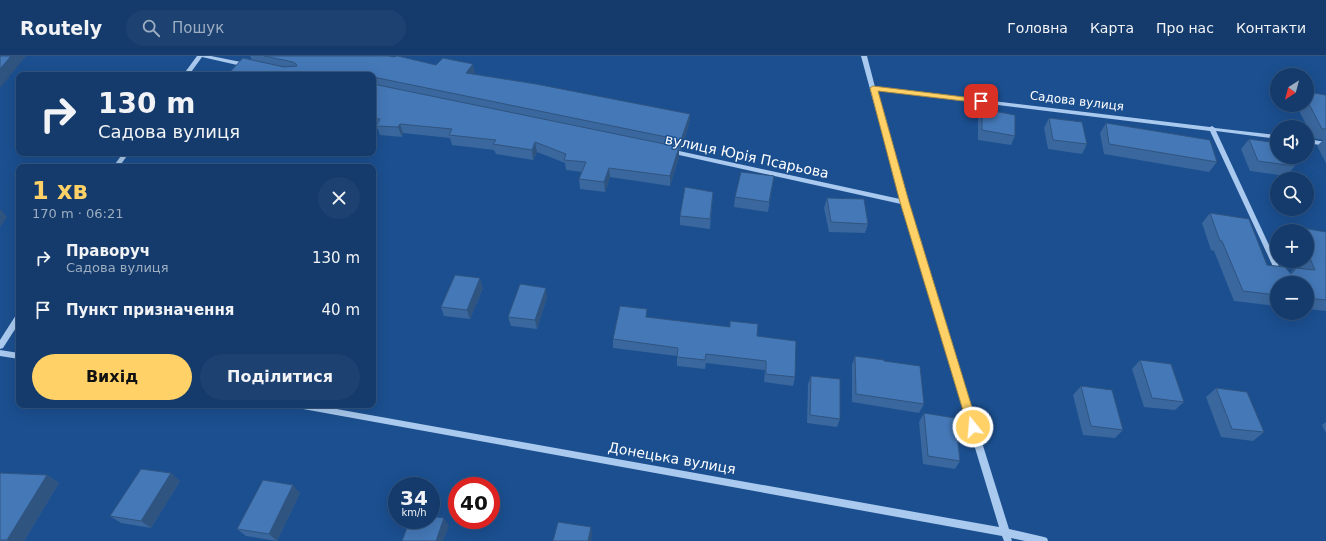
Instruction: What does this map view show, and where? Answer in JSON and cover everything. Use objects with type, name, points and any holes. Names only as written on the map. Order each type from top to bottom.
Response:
[{"type":"street","points":[[188,72],[200,56]]},
{"type":"street","points":[[204,56],[251,66]]},
{"type":"street","points":[[864,56],[904,202],[1008,541]]},
{"type":"street","name":"Садова вулиця","points":[[873,88],[1270,136]]},
{"type":"street","points":[[1212,128],[1280,276]]},
{"type":"street","points":[[1314,142],[1326,144]]},
{"type":"street","name":"вулиця Юрія Псарьова","points":[[662,150],[904,202]]},
{"type":"street","points":[[0,346],[16,322]]},
{"type":"street","points":[[0,353],[16,356]]},
{"type":"street","name":"Донецька вулиця","points":[[312,408],[1005,532],[1044,541]]},
{"type":"building","points":[[0,56],[11,56],[0,69]]},
{"type":"building","points":[[264,56],[398,56],[436,65],[443,58],[473,64],[466,73],[536,84],[690,114],[681,140],[376,78],[376,72],[230,72],[243,58],[284,67],[297,66],[293,62]]},
{"type":"building","points":[[376,85],[679,147],[670,176],[609,168],[604,182],[579,179],[586,162],[564,160],[566,154],[535,142],[532,150],[493,144],[496,140],[449,135],[452,129],[400,124],[398,127],[376,126],[380,119],[376,118]]},
{"type":"building","points":[[1314,93],[1326,95],[1326,129],[1322,129],[1313,112]]},
{"type":"building","points":[[982,109],[1015,115],[1015,136],[982,130]]},
{"type":"building","points":[[1049,118],[1082,122],[1087,144],[1053,140]]},
{"type":"building","points":[[1106,123],[1210,140],[1217,162],[1109,144]]},
{"type":"building","points":[[1249,139],[1270,142],[1270,163],[1258,161]]},
{"type":"building","points":[[1280,164],[1294,164],[1295,166]]},
{"type":"building","points":[[741,172],[774,176],[769,202],[735,197]]},
{"type":"building","points":[[685,187],[713,192],[710,219],[680,216]]},
{"type":"building","points":[[827,198],[864,199],[868,224],[831,222]]},
{"type":"building","points":[[1210,213],[1249,219],[1267,265],[1270,265],[1270,268],[1286,268],[1291,274],[1295,268],[1315,270],[1314,230],[1326,232],[1326,300],[1314,299],[1314,276],[1270,276],[1270,294],[1243,291],[1222,241],[1220,241]]},
{"type":"building","points":[[455,275],[480,278],[467,310],[441,307]]},
{"type":"building","points":[[520,284],[546,288],[535,320],[508,317]]},
{"type":"building","points":[[620,306],[647,309],[646,317],[730,327],[730,321],[758,324],[757,336],[796,341],[795,377],[766,374],[766,361],[706,354],[705,360],[677,357],[678,348],[613,339]]},
{"type":"building","points":[[855,356],[920,366],[924,404],[856,394]]},
{"type":"building","points":[[1140,360],[1171,364],[1184,402],[1152,398]]},
{"type":"building","points":[[811,376],[840,379],[840,419],[810,415]]},
{"type":"building","points":[[1081,386],[1112,390],[1123,430],[1091,426]]},
{"type":"building","points":[[1216,388],[1247,392],[1264,432],[1232,429]]},
{"type":"building","points":[[924,413],[955,418],[960,461],[928,456]]},
{"type":"building","points":[[141,469],[171,473],[141,521],[110,516]]},
{"type":"building","points":[[0,473],[47,475],[7,540],[0,540]]},
{"type":"building","points":[[263,480],[293,485],[269,534],[237,529]]},
{"type":"building","points":[[440,517],[444,518],[436,541],[402,541],[407,529],[440,529]]},
{"type":"building","points":[[558,522],[591,527],[588,541],[553,541]]},
{"type":"route","points":[[973,427],[904,202],[873,88],[981,101]]}]
